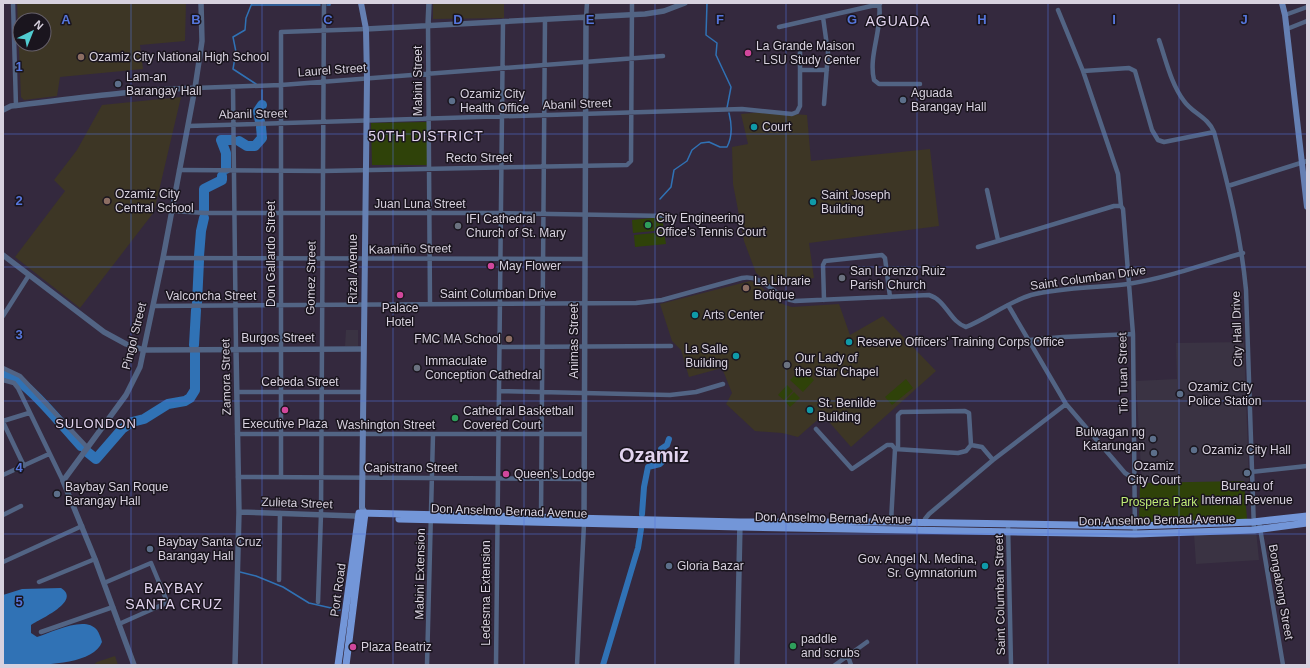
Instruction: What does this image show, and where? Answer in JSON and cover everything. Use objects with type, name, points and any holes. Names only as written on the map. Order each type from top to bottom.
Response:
[{"type":"main road","name":"Rizal Avenue","points":[[361,3],[366,29],[367,79],[364,214],[363,478],[361,514]]},
{"type":"main road","points":[[1282,3],[1287,29],[1304,162],[1307,207]]},
{"type":"main road","name":"Don Anselmo Bernad Avenue","points":[[361,514],[496,519],[828,525],[925,530],[1135,534],[1307,523]]},
{"type":"main road","name":"Port Road","points":[[346,665],[350,609],[361,514]]},
{"type":"main road","name":"Don Anselmo Bernad Avenue","points":[[828,525],[925,522],[1136,526],[1256,526],[1307,516]]},
{"type":"main road","name":"Don Anselmo Bernad Avenue","points":[[496,519],[541,517],[584,521]]},
{"type":"main road","name":"Port Road","points":[[338,665],[350,609]]},
{"type":"street","points":[[14,3],[16,106]]},
{"type":"street","name":"Pingol Street","points":[[63,481],[86,446],[129,390],[140,367],[163,258],[195,88],[202,41],[201,3]]},
{"type":"street","name":"Gomez Street","points":[[318,602],[322,435],[321,306],[324,3]]},
{"type":"street","points":[[428,25],[429,3]]},
{"type":"street","points":[[586,18],[587,3]]},
{"type":"street","name":"Recto Street","points":[[179,170],[323,171],[365,169],[625,166],[629,164],[632,3]]},
{"type":"street","points":[[324,31],[631,15],[664,11],[685,3]]},
{"type":"street","points":[[779,27],[880,3],[881,17],[875,58],[874,80],[879,84],[920,84]]},
{"type":"street","points":[[1285,16],[1307,7]]},
{"type":"street","name":"Tio Tuan Street","points":[[1058,10],[1083,71],[1118,174],[1121,206],[1124,212],[1133,334],[1136,480],[1135,534]]},
{"type":"street","points":[[823,17],[828,43],[824,104]]},
{"type":"street","name":"Animas Street","points":[[577,665],[584,521],[583,434],[585,392],[587,114],[586,18]]},
{"type":"street","points":[[541,517],[544,19]]},
{"type":"street","name":"Ledesma Extension","points":[[496,665],[496,519],[500,347],[500,213],[503,21]]},
{"type":"street","points":[[1287,29],[1307,21]]},
{"type":"street","name":"Mabini Street","points":[[428,25],[430,304]]},
{"type":"street","name":"Don Gallardo Street","points":[[280,477],[281,32],[324,31]]},
{"type":"street","points":[[1083,71],[1133,69],[1152,130],[1160,142],[1214,132],[1210,124],[1191,109],[1179,94],[1159,40]]},
{"type":"street","points":[[800,48],[800,70],[827,70]]},
{"type":"street","name":"Laurel Street","points":[[3,110],[16,106],[161,89],[233,88],[281,85],[663,56]]},
{"type":"street","name":"Abanil Street","points":[[188,126],[742,109],[792,114],[797,112],[800,106],[800,70]]},
{"type":"street","name":"Zamora Street","points":[[233,88],[238,477],[234,665]]},
{"type":"street","name":"City Hall Drive","points":[[1214,132],[1243,253],[1246,290],[1251,472],[1256,526]]},
{"type":"street","points":[[1228,186],[1304,162]]},
{"type":"street","points":[[987,190],[998,240]]},
{"type":"street","points":[[978,247],[1114,206],[1121,206]]},
{"type":"street","name":"Juan Luna Street","points":[[172,211],[322,214],[500,213],[544,215],[586,214],[668,216]]},
{"type":"street","name":"Saint Columban Drive","points":[[364,306],[648,302],[742,278],[753,277],[789,300],[934,296],[959,323],[966,327],[1022,298],[1057,290],[1129,284],[1179,272],[1243,253]]},
{"type":"street","name":"Burgos Street","points":[[3,255],[104,332],[126,344],[144,350],[363,349]]},
{"type":"street","points":[[824,300],[823,265],[825,261],[882,255],[885,258],[890,297]]},
{"type":"street","name":"Kaamiño Street","points":[[163,258],[365,260],[500,258],[586,259]]},
{"type":"street","points":[[3,316],[29,275]]},
{"type":"street","points":[[1008,305],[1030,340],[1066,404],[1125,473],[1136,480]]},
{"type":"street","name":"Valconcha Street","points":[[153,306],[364,306]]},
{"type":"street","points":[[1030,340],[1133,334]]},
{"type":"street","points":[[500,347],[542,348],[671,346]]},
{"type":"street","points":[[3,368],[20,376],[86,446]]},
{"type":"street","points":[[3,380],[16,385],[63,481],[104,583],[134,665]]},
{"type":"street","points":[[499,391],[657,395],[684,394],[723,384]]},
{"type":"street","name":"Cebeda Street","points":[[237,392],[363,392]]},
{"type":"street","points":[[925,530],[925,522],[929,514],[993,460],[1066,404]]},
{"type":"street","points":[[891,522],[898,416],[903,412],[968,412],[971,445]]},
{"type":"street","points":[[24,466],[3,422],[29,413]]},
{"type":"street","points":[[816,429],[852,470],[887,445],[892,445],[896,449],[958,453],[966,450],[971,445]]},
{"type":"street","name":"Washington Street","points":[[237,434],[583,434]]},
{"type":"street","name":"Mabini Extension","points":[[427,665],[433,434]]},
{"type":"street","points":[[971,445],[982,447],[993,460]]},
{"type":"street","points":[[3,475],[49,454]]},
{"type":"street","points":[[1251,472],[1307,466]]},
{"type":"street","name":"Capistrano Street","points":[[238,477],[583,479]]},
{"type":"street","points":[[3,515],[21,506]]},
{"type":"street","name":"Zulieta Street","points":[[238,512],[361,514]]},
{"type":"street","points":[[279,580],[280,513]]},
{"type":"street","points":[[737,665],[740,524]]},
{"type":"street","name":"Saint Columban Street","points":[[1008,524],[1011,665]]},
{"type":"street","points":[[3,562],[82,526]]},
{"type":"street","name":"Bongabong Street","points":[[1256,526],[1283,665]]},
{"type":"street","points":[[39,582],[94,559]]},
{"type":"street","points":[[104,583],[151,563],[166,599],[164,604],[119,624]]},
{"type":"street","points":[[41,632],[113,607]]},
{"type":"street","points":[[835,665],[867,642]]},
{"type":"street","points":[[848,656],[851,665]]},
{"type":"shaded area","name":"Ozamiz City National High School","points":[[17,3],[186,3],[185,41],[140,45],[143,69],[60,77],[57,96],[24,100],[21,97],[19,52],[52,52],[52,12],[17,12]]},
{"type":"shaded area","points":[[433,3],[504,3],[504,18],[433,19]]},
{"type":"shaded area","name":"Ozamiz City Central School","points":[[181,97],[154,212],[80,308],[15,257],[65,191],[54,180],[77,150],[102,105]]},
{"type":"shaded area","points":[[762,112],[807,115],[811,161],[930,149],[939,226],[809,243],[814,278],[770,284],[756,273],[744,241],[733,184],[732,147],[748,144],[741,114]]},
{"type":"shaded area","points":[[750,281],[757,283],[777,301],[792,307],[839,304],[850,335],[883,316],[936,371],[851,447],[823,415],[798,437],[782,433],[755,431],[726,404],[732,393],[722,368],[689,377],[681,350],[672,341],[660,304]]},
{"type":"shaded area","points":[[346,330],[358,330],[358,346],[345,346]]},
{"type":"shaded area","points":[[1244,342],[1249,481],[1142,486],[1136,381],[1177,379],[1176,343]]},
{"type":"shaded area","points":[[1256,530],[1259,560],[1196,564],[1194,534]]},
{"type":"shaded area","points":[[115,656],[118,665],[93,665],[97,662]]},
{"type":"green space","points":[[427,122],[428,165],[372,165],[371,123]]},
{"type":"green space","name":"City Engineering Office's Tennis Court","points":[[662,217],[664,230],[633,233],[632,220]]},
{"type":"green space","name":"City Engineering Office's Tennis Court","points":[[664,232],[666,244],[635,247],[634,235]]},
{"type":"green space","points":[[802,368],[814,380],[803,392],[790,380]]},
{"type":"green space","points":[[906,379],[913,388],[892,405],[885,397]]},
{"type":"green space","points":[[787,385],[793,391],[784,400],[778,395]]},
{"type":"green space","points":[[794,392],[800,398],[790,407],[785,401]]},
{"type":"green space","name":"Prospera Park","points":[[1244,481],[1247,519],[1139,522],[1140,483]]},
{"type":"water","points":[[61,588],[66,593],[66,598],[63,604],[50,614],[31,625],[31,633],[37,637],[68,626],[85,624],[92,626],[97,630],[100,636],[102,642],[96,650],[86,657],[73,661],[43,665],[3,665],[3,595],[22,589]]},
{"type":"waterway","points":[[252,3],[246,18],[245,30],[233,37],[236,52],[233,69],[256,84]]},
{"type":"waterway","points":[[327,5],[330,5],[330,3]]},
{"type":"waterway","points":[[707,3],[706,35],[717,43],[716,55],[731,87],[727,108]]},
{"type":"waterway","points":[[252,5],[320,5]]},
{"type":"waterway","points":[[262,90],[262,105]]},
{"type":"waterway","points":[[260,122],[258,111],[262,105]]},
{"type":"waterway","points":[[660,199],[671,187],[674,170],[687,161],[692,150],[701,143],[709,142],[720,147],[727,147],[731,130],[729,113]]},
{"type":"waterway","points":[[239,141],[247,146],[255,146],[262,138],[261,127]]},
{"type":"waterway","points":[[226,169],[226,153],[221,140],[232,140]]},
{"type":"waterway","points":[[204,211],[204,189],[222,180],[222,176]]},
{"type":"waterway","points":[[199,256],[201,231],[204,218]]},
{"type":"waterway","points":[[197,303],[199,261]]},
{"type":"waterway","points":[[194,345],[196,310]]},
{"type":"waterway","points":[[86,451],[96,459],[122,429],[132,422],[144,419],[168,404],[185,401],[190,398],[195,390],[195,353]]},
{"type":"waterway","points":[[4,373],[12,377],[33,393],[81,446]]},
{"type":"waterway","points":[[642,514],[644,487],[648,467],[660,464],[662,462],[661,449],[667,445],[669,439]]},
{"type":"waterway","points":[[603,665],[638,548],[641,529]]},
{"type":"waterway","points":[[240,572],[256,576],[283,587],[309,603],[340,610]]},
{"type":"place","name":"La Grande Maison - LSU Study Center","points":[[748,53]]},
{"type":"place","name":"Ozamiz City National High School","points":[[81,57]]},
{"type":"place","name":"Lam-an Barangay Hall","points":[[118,84]]},
{"type":"place","name":"Aguada Barangay Hall","points":[[903,100]]},
{"type":"place","name":"Ozamiz City Health Office","points":[[452,101]]},
{"type":"place","name":"Court","points":[[754,127]]},
{"type":"place","name":"Ozamiz City Central School","points":[[107,201]]},
{"type":"place","name":"Saint Joseph Building","points":[[813,202]]},
{"type":"place","name":"City Engineering Office's Tennis Court","points":[[648,225]]},
{"type":"place","name":"IFI Cathedral Church of St. Mary","points":[[458,226]]},
{"type":"place","name":"May Flower","points":[[491,266]]},
{"type":"place","name":"San Lorenzo Ruiz Parish Church","points":[[842,278]]},
{"type":"place","name":"La Librarie Botique","points":[[746,288]]},
{"type":"place","name":"Palace Hotel","points":[[400,295]]},
{"type":"place","name":"Arts Center","points":[[695,315]]},
{"type":"place","name":"FMC MA School","points":[[509,339]]},
{"type":"place","name":"Reserve Officers' Training Corps Office","points":[[849,342]]},
{"type":"place","name":"La Salle Building","points":[[736,356]]},
{"type":"place","name":"Our Lady of the Star Chapel","points":[[787,365]]},
{"type":"place","name":"Immaculate Conception Cathedral","points":[[417,368]]},
{"type":"place","name":"Ozamiz City Police Station","points":[[1180,394]]},
{"type":"place","name":"Executive Plaza","points":[[285,410]]},
{"type":"place","name":"St. Benilde Building","points":[[810,410]]},
{"type":"place","name":"Cathedral Basketball Covered Court","points":[[455,418]]},
{"type":"place","name":"Bulwagan ng Katarungan","points":[[1153,439]]},
{"type":"place","name":"Ozamiz City Hall","points":[[1194,450]]},
{"type":"place","name":"Ozamiz City Court","points":[[1154,453]]},
{"type":"place","name":"Bureau of Internal Revenue","points":[[1247,473]]},
{"type":"place","name":"Queen's Lodge","points":[[506,474]]},
{"type":"place","name":"Baybay San Roque Barangay Hall","points":[[57,494]]},
{"type":"place","name":"Baybay Santa Cruz Barangay Hall","points":[[150,549]]},
{"type":"place","name":"Gloria Bazar","points":[[669,566]]},
{"type":"place","name":"Gov. Angel N. Medina, Sr. Gymnatorium","points":[[985,566]]},
{"type":"place","name":"paddle and scrubs","points":[[793,646]]},
{"type":"place","name":"Plaza Beatriz","points":[[353,647]]},
{"type":"district","name":"AGUADA","points":[[898,21]]},
{"type":"district","name":"50TH DISTRICT","points":[[426,136]]},
{"type":"district","name":"SULONDON","points":[[96,423]]},
{"type":"district","name":"Ozamiz","points":[[654,455]]},
{"type":"district","name":"BAYBAY SANTA CRUZ","points":[[174,596]]}]
